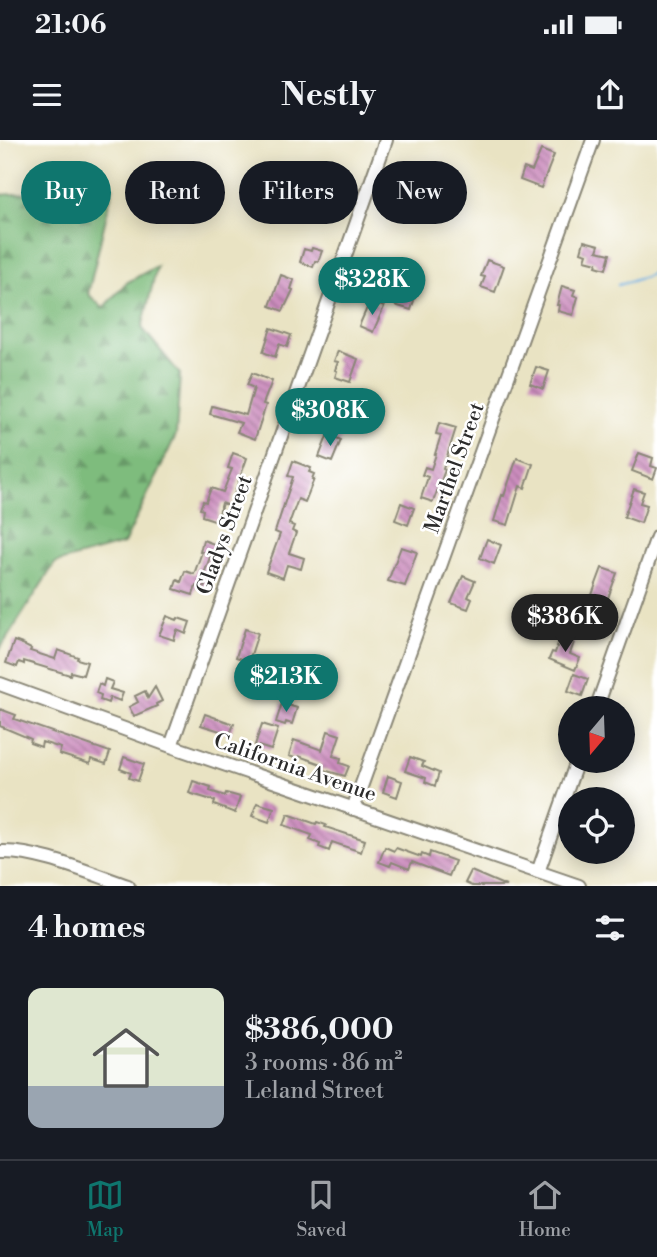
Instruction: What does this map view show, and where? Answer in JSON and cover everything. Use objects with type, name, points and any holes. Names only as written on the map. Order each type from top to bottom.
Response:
[{"type":"street","name":"Gladys Street","points":[[171,746],[386,140]]},
{"type":"street","name":"Marthel Street","points":[[353,809],[593,140]]},
{"type":"street","points":[[601,696],[657,537]]},
{"type":"street","name":"California Avenue","points":[[0,684],[171,746],[579,886]]},
{"type":"street","points":[[538,872],[572,774]]},
{"type":"street","points":[[0,852],[18,852],[42,858],[99,882],[128,886]]},
{"type":"green space","points":[[21,194],[21,224],[104,224],[88,294],[103,308],[126,283],[157,266],[142,328],[180,374],[176,435],[124,544],[55,563],[0,649],[0,195]]},
{"type":"building","points":[[541,150],[554,155],[541,188],[520,180],[524,168],[532,171]]},
{"type":"building","points":[[584,241],[599,245],[597,251],[610,254],[606,269],[585,260],[587,254],[581,252]]},
{"type":"building","points":[[312,248],[322,251],[313,267],[300,262],[304,249],[311,251]]},
{"type":"building","points":[[374,259],[384,262],[382,269],[389,272],[384,287],[365,281]]},
{"type":"building","points":[[487,260],[504,266],[495,292],[481,287],[485,277],[481,276]]},
{"type":"building","points":[[281,275],[294,280],[293,290],[283,311],[270,306]]},
{"type":"building","points":[[401,284],[412,287],[410,295],[415,297],[411,310],[395,305]]},
{"type":"building","points":[[562,286],[575,290],[573,295],[578,297],[573,315],[558,311]]},
{"type":"building","points":[[370,301],[384,307],[373,332],[359,326]]},
{"type":"building","points":[[271,328],[291,335],[287,347],[279,344],[275,357],[263,352]]},
{"type":"building","points":[[338,351],[358,359],[350,382],[335,377],[338,362],[334,361]]},
{"type":"building","points":[[536,367],[549,371],[543,389],[530,384]]},
{"type":"building","points":[[252,373],[272,381],[263,404],[266,405],[255,439],[237,432],[241,423],[210,414],[212,406],[246,415],[254,388],[247,385]]},
{"type":"building","points":[[439,423],[456,428],[433,502],[421,498],[428,477],[422,475],[425,467],[431,469],[436,454],[441,435],[436,434]]},
{"type":"building","points":[[328,434],[341,440],[332,462],[319,457]]},
{"type":"building","points":[[233,453],[247,458],[230,506],[222,503],[217,521],[202,516],[203,510],[200,509],[211,488],[223,492],[232,469],[228,468]]},
{"type":"building","points":[[639,453],[653,458],[651,466],[657,468],[653,479],[632,471]]},
{"type":"building","points":[[517,458],[533,464],[525,488],[520,486],[508,525],[494,521]]},
{"type":"building","points":[[293,461],[311,468],[309,472],[314,474],[314,479],[305,502],[298,499],[289,524],[294,526],[292,531],[296,533],[289,553],[304,558],[301,569],[287,565],[283,578],[266,572],[280,534],[275,532],[293,477],[288,476]]},
{"type":"building","points":[[634,489],[644,492],[640,503],[647,505],[641,523],[624,517]]},
{"type":"building","points":[[401,503],[414,508],[408,525],[395,520]]},
{"type":"building","points":[[487,539],[501,545],[494,564],[480,558]]},
{"type":"building","points":[[203,540],[217,545],[204,574],[208,576],[204,588],[196,586],[193,595],[174,589],[177,580],[181,582],[185,571],[194,574],[202,552]]},
{"type":"building","points":[[401,547],[417,552],[405,586],[388,581]]},
{"type":"building","points":[[602,568],[617,573],[604,609],[589,603]]},
{"type":"building","points":[[463,576],[475,581],[468,597],[472,599],[468,609],[451,603]]},
{"type":"building","points":[[167,616],[190,622],[186,634],[177,630],[174,640],[159,635]]},
{"type":"building","points":[[245,629],[258,633],[249,661],[236,657]]},
{"type":"building","points":[[560,637],[574,642],[570,654],[580,658],[575,670],[549,659],[552,652],[555,653]]},
{"type":"building","points":[[14,641],[25,645],[30,651],[55,659],[58,650],[78,657],[77,659],[87,662],[83,675],[71,672],[70,675],[24,661],[24,664],[19,662],[17,667],[6,663]]},
{"type":"building","points":[[574,674],[588,679],[582,696],[568,691]]},
{"type":"building","points":[[105,679],[113,682],[110,689],[123,693],[120,701],[110,697],[108,703],[100,700],[101,695],[96,693],[99,684],[103,686]]},
{"type":"building","points":[[155,687],[162,701],[134,716],[129,707],[138,702],[135,696],[145,691],[148,698]]},
{"type":"building","points":[[282,703],[297,708],[292,724],[276,722]]},
{"type":"building","points":[[0,709],[16,715],[14,719],[110,752],[106,764],[91,759],[90,764],[59,754],[61,748],[42,742],[41,747],[30,743],[31,739],[0,726]]},
{"type":"building","points":[[205,714],[234,724],[230,734],[201,725]]},
{"type":"building","points":[[262,724],[278,729],[271,750],[255,745]]},
{"type":"building","points":[[328,731],[340,735],[333,756],[341,758],[340,763],[349,766],[345,776],[320,769],[321,764],[299,756],[298,759],[289,756],[294,740],[322,750]]},
{"type":"building","points":[[124,757],[144,764],[138,781],[129,778],[131,773],[120,769]]},
{"type":"building","points":[[410,757],[424,762],[422,766],[439,773],[435,786],[425,782],[426,778],[405,771]]},
{"type":"building","points":[[388,776],[402,781],[397,797],[383,792]]},
{"type":"building","points":[[193,781],[211,787],[210,791],[240,797],[235,813],[214,805],[215,801],[189,793]]},
{"type":"building","points":[[257,803],[274,808],[269,822],[252,816]]},
{"type":"building","points":[[288,814],[365,840],[361,852],[332,842],[329,851],[319,847],[320,844],[310,840],[312,835],[284,825]]},
{"type":"building","points":[[385,847],[421,857],[422,854],[429,857],[430,852],[455,861],[449,876],[412,862],[409,869],[392,862],[390,866],[379,862]]},
{"type":"building","points":[[471,871],[506,886],[472,886],[465,883]]},
{"type":"waterway","points":[[618,285],[657,271]]}]
